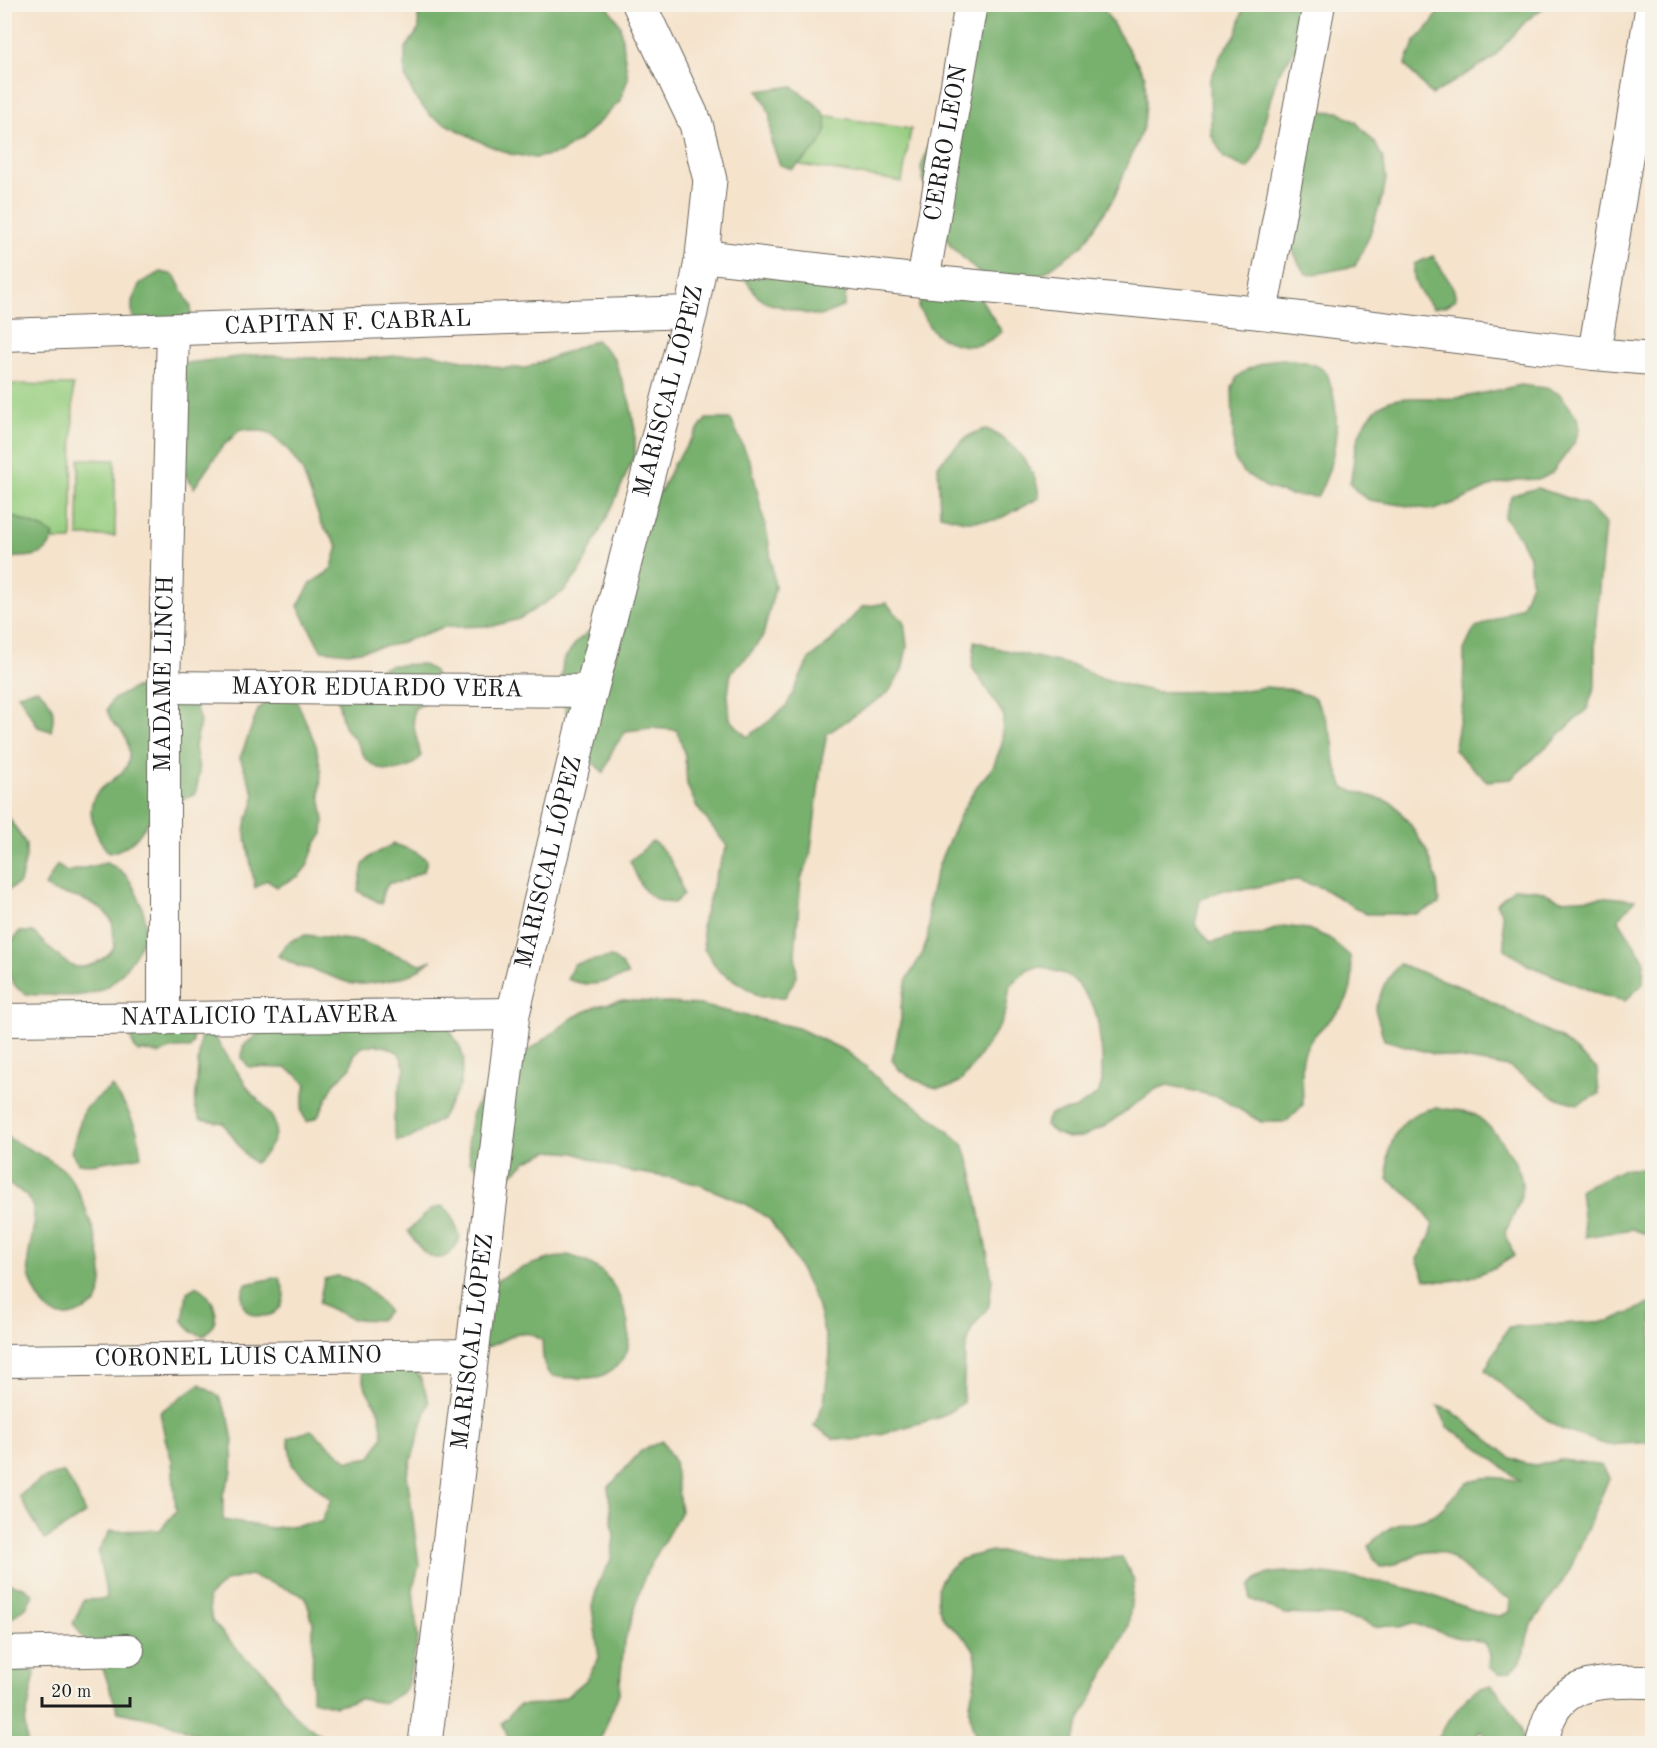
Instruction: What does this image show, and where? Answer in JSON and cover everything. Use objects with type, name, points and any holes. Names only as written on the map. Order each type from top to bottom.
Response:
[{"type":"street","name":"MARISCAL LÓPEZ","points":[[425,1743],[513,1014],[591,691],[691,312],[702,256],[710,180],[699,135],[696,124],[639,4]]},
{"type":"street","name":"CERRO LEON","points":[[923,282],[971,4]]},
{"type":"street","points":[[1261,313],[1319,4]]},
{"type":"street","points":[[1594,354],[1653,4]]},
{"type":"street","points":[[702,256],[923,282],[1261,313],[1594,354],[1653,359]]},
{"type":"street","name":"CAPITAN F. CABRAL","points":[[4,334],[691,312]]},
{"type":"street","name":"MADAME LINCH","points":[[164,1019],[164,687],[173,330]]},
{"type":"street","name":"MAYOR EDUARDO VERA","points":[[164,687],[591,691]]},
{"type":"street","name":"NATALICIO TALAVERA","points":[[4,1020],[513,1014]]},
{"type":"street","name":"CORONEL LUIS CAMINO","points":[[4,1360],[472,1355]]},
{"type":"street","points":[[4,1653],[128,1650]]},
{"type":"street","points":[[1542,1743],[1550,1715],[1568,1693],[1602,1682],[1653,1682]]},
{"type":"green space","points":[[417,5],[607,5],[620,25],[628,79],[620,101],[585,136],[560,153],[535,158],[510,154],[485,144],[432,117],[416,99],[405,76],[405,49],[419,29]]},
{"type":"green space","points":[[977,5],[1101,5],[1145,76],[1144,125],[1114,198],[1083,245],[1009,298],[989,283],[950,245],[927,197],[921,168]]},
{"type":"green space","points":[[1247,5],[1306,5],[1317,17],[1277,76],[1264,123],[1261,147],[1248,169],[1224,158],[1211,134],[1210,81],[1221,55],[1237,33],[1243,9]]},
{"type":"green space","points":[[1442,5],[1547,5],[1526,21],[1493,58],[1432,95],[1405,65],[1414,43],[1432,23]]},
{"type":"green space","points":[[792,86],[819,107],[826,120],[826,128],[819,144],[792,169],[780,165],[771,141],[770,116],[758,91]]},
{"type":"green space","points":[[797,111],[911,129],[902,182],[789,163]]},
{"type":"green space","points":[[1319,111],[1338,112],[1356,122],[1374,142],[1383,158],[1386,179],[1369,237],[1355,266],[1310,275],[1305,273],[1301,267],[1288,241],[1312,114]]},
{"type":"green space","points":[[1433,256],[1453,287],[1456,299],[1445,306],[1433,308],[1418,288],[1414,278],[1414,264]]},
{"type":"green space","points":[[822,271],[842,284],[846,298],[844,306],[821,316],[767,303],[758,297],[742,275],[755,278]]},
{"type":"green space","points":[[161,272],[174,275],[191,307],[192,324],[145,336],[132,315],[132,301],[140,283]]},
{"type":"green space","points":[[929,286],[974,288],[1002,332],[982,344],[970,346],[943,339],[931,329],[918,307]]},
{"type":"green space","points":[[596,340],[614,358],[630,403],[635,430],[635,454],[614,503],[579,573],[563,592],[519,619],[493,626],[444,627],[397,644],[349,653],[321,650],[298,606],[311,583],[331,570],[338,546],[321,523],[302,470],[288,450],[268,432],[241,429],[222,447],[194,488],[173,456],[179,364],[255,355],[352,360],[428,353],[502,368],[526,368]]},
{"type":"green space","points":[[1284,359],[1308,363],[1323,370],[1328,376],[1334,397],[1336,426],[1333,456],[1317,497],[1290,495],[1266,487],[1242,471],[1234,458],[1232,388],[1237,377],[1248,369],[1272,360]]},
{"type":"green space","points":[[5,384],[73,385],[72,540],[5,540]]},
{"type":"green space","points":[[1520,385],[1546,388],[1560,394],[1577,417],[1579,429],[1575,442],[1552,473],[1541,479],[1517,480],[1493,485],[1460,501],[1434,510],[1369,500],[1358,493],[1350,483],[1360,433],[1371,415],[1383,404],[1402,398],[1456,398]]},
{"type":"green space","points":[[706,419],[731,419],[751,464],[768,538],[775,588],[763,636],[749,655],[731,672],[728,695],[730,719],[747,737],[787,705],[809,659],[828,644],[862,607],[886,603],[904,622],[907,646],[902,671],[888,693],[827,734],[810,857],[801,879],[795,953],[797,976],[785,997],[761,997],[719,971],[704,949],[702,924],[717,871],[727,846],[697,807],[687,785],[685,756],[677,730],[651,728],[626,731],[613,749],[604,773],[586,756],[582,731],[566,712],[560,688],[563,661],[577,641],[617,611],[646,510],[662,489],[673,465]]},
{"type":"green space","points":[[987,429],[1006,441],[1022,457],[1034,477],[1039,498],[997,520],[965,521],[940,515],[938,465],[966,438]]},
{"type":"green space","points":[[79,459],[115,460],[115,536],[78,536]]},
{"type":"green space","points":[[1537,488],[1586,504],[1605,524],[1595,632],[1595,686],[1587,709],[1511,779],[1487,781],[1454,750],[1463,702],[1464,650],[1474,629],[1522,606],[1531,583],[1529,556],[1518,535],[1504,517],[1512,495]]},
{"type":"green space","points":[[5,513],[54,535],[46,550],[35,556],[5,559]]},
{"type":"green space","points":[[975,641],[1075,666],[1099,677],[1157,692],[1238,691],[1265,687],[1289,689],[1314,697],[1325,717],[1333,741],[1335,764],[1344,788],[1393,803],[1410,824],[1427,851],[1437,880],[1439,904],[1417,914],[1366,914],[1322,888],[1297,880],[1249,889],[1223,890],[1200,900],[1195,924],[1211,943],[1234,936],[1259,935],[1283,926],[1308,929],[1329,938],[1350,956],[1352,977],[1350,993],[1307,1047],[1302,1063],[1303,1105],[1286,1122],[1261,1122],[1218,1097],[1168,1085],[1156,1089],[1105,1126],[1082,1137],[1068,1138],[1055,1133],[1045,1125],[1050,1114],[1075,1109],[1098,1094],[1102,1082],[1102,1055],[1094,1007],[1078,984],[1067,975],[1041,967],[1028,969],[1010,986],[1006,1011],[1001,1024],[961,1081],[950,1087],[937,1088],[926,1085],[900,1071],[892,1060],[907,979],[927,941],[928,906],[942,856],[962,811],[977,786],[993,767],[1002,744],[1003,714],[972,667]]},
{"type":"green space","points":[[422,664],[434,671],[438,683],[424,703],[414,709],[414,727],[421,757],[401,770],[379,768],[366,759],[354,738],[345,728],[336,690],[367,672],[393,665]]},
{"type":"green space","points":[[160,685],[193,698],[200,722],[195,747],[199,770],[195,794],[172,804],[161,800],[135,840],[109,853],[96,832],[91,808],[97,793],[126,768],[129,755],[124,735],[112,722],[107,710],[112,700],[134,688]]},
{"type":"green space","points":[[37,689],[47,698],[52,708],[51,731],[38,727],[18,694]]},
{"type":"green space","points":[[275,693],[297,701],[316,745],[321,771],[323,834],[316,843],[307,866],[299,876],[277,887],[266,880],[255,888],[245,832],[254,794],[240,758],[258,710]]},
{"type":"green space","points":[[4,810],[26,844],[26,857],[20,883],[5,892]]},
{"type":"green space","points":[[653,841],[673,865],[679,880],[683,895],[674,903],[664,902],[650,896],[641,885],[630,861]]},
{"type":"green space","points":[[393,844],[411,850],[427,860],[424,871],[401,882],[389,883],[383,892],[382,904],[358,891],[363,865],[371,856]]},
{"type":"green space","points":[[106,863],[120,870],[130,880],[142,907],[145,927],[136,953],[116,979],[97,991],[68,996],[32,995],[21,991],[10,977],[7,964],[10,946],[19,932],[33,932],[58,956],[73,966],[96,963],[114,948],[112,923],[104,911],[88,901],[56,893],[45,886],[57,865],[67,872]]},
{"type":"green space","points":[[1514,888],[1539,890],[1561,900],[1609,897],[1635,900],[1618,919],[1644,960],[1643,984],[1625,1001],[1601,995],[1528,965],[1505,949],[1502,913],[1496,904]]},
{"type":"green space","points":[[306,935],[360,941],[421,964],[432,960],[412,974],[388,981],[352,984],[300,967],[278,956],[289,942]]},
{"type":"green space","points":[[611,957],[622,965],[628,975],[591,984],[567,979],[574,964]]},
{"type":"green space","points":[[1399,964],[1469,990],[1560,1038],[1597,1069],[1599,1094],[1578,1104],[1554,1097],[1509,1067],[1434,1054],[1384,1040],[1375,1009],[1384,985]]},
{"type":"green space","points":[[341,1000],[421,1001],[441,1015],[460,1047],[464,1059],[460,1086],[441,1119],[409,1139],[397,1141],[394,1129],[398,1092],[405,1068],[399,1053],[388,1047],[375,1045],[362,1047],[354,1055],[351,1067],[334,1084],[318,1117],[307,1122],[301,1111],[306,1084],[297,1075],[286,1068],[249,1067],[242,1058],[243,1046],[262,1031],[306,1012]]},
{"type":"green space","points":[[623,1000],[700,1005],[798,1028],[846,1051],[882,1083],[924,1111],[963,1144],[972,1170],[992,1279],[989,1306],[972,1328],[965,1353],[963,1403],[941,1417],[859,1440],[834,1439],[814,1426],[824,1402],[830,1355],[817,1304],[795,1259],[770,1220],[746,1204],[700,1185],[673,1178],[621,1170],[575,1153],[549,1151],[527,1161],[509,1177],[486,1178],[470,1161],[468,1138],[472,1114],[483,1093],[514,1062],[574,1017],[597,1006]]},
{"type":"green space","points":[[125,1022],[192,1030],[193,1043],[190,1048],[174,1048],[160,1054],[138,1052],[133,1045]]},
{"type":"green space","points":[[210,1030],[252,1094],[274,1121],[275,1133],[271,1145],[254,1163],[223,1123],[200,1119],[195,1107],[200,1038]]},
{"type":"green space","points":[[112,1086],[126,1107],[137,1131],[141,1156],[94,1164],[78,1163],[71,1152],[84,1109]]},
{"type":"green space","points":[[1436,1108],[1468,1112],[1484,1121],[1512,1157],[1522,1185],[1519,1203],[1505,1232],[1514,1256],[1483,1273],[1448,1281],[1425,1279],[1417,1259],[1429,1239],[1433,1225],[1418,1203],[1388,1179],[1392,1142],[1403,1123],[1423,1111]]},
{"type":"green space","points":[[4,1135],[60,1167],[76,1188],[83,1202],[99,1251],[102,1281],[96,1304],[79,1313],[70,1316],[54,1314],[47,1309],[33,1285],[28,1261],[34,1213],[26,1195],[5,1183]]},
{"type":"green space","points":[[1624,1169],[1652,1169],[1652,1236],[1632,1229],[1585,1237],[1580,1189]]},
{"type":"green space","points":[[443,1206],[451,1214],[460,1237],[450,1253],[435,1258],[421,1249],[408,1231],[431,1209]]},
{"type":"green space","points":[[568,1255],[597,1268],[615,1289],[626,1315],[629,1342],[626,1354],[620,1363],[606,1374],[597,1377],[576,1378],[551,1375],[543,1359],[542,1340],[531,1334],[518,1333],[473,1354],[457,1311],[482,1290],[508,1274],[536,1263]]},
{"type":"green space","points":[[337,1276],[360,1284],[372,1293],[388,1311],[380,1320],[352,1319],[319,1303],[324,1279]]},
{"type":"green space","points":[[279,1277],[284,1294],[281,1306],[274,1313],[264,1316],[253,1315],[245,1309],[242,1299],[246,1284]]},
{"type":"green space","points":[[197,1286],[213,1303],[216,1316],[214,1323],[204,1336],[192,1332],[183,1321],[187,1292]]},
{"type":"green space","points":[[1652,1303],[1652,1442],[1607,1445],[1560,1429],[1520,1401],[1485,1370],[1508,1327],[1609,1321]]},
{"type":"green space","points":[[408,1358],[421,1379],[429,1402],[407,1474],[419,1565],[413,1590],[418,1639],[406,1690],[385,1703],[360,1699],[335,1706],[312,1700],[313,1623],[305,1596],[250,1575],[226,1581],[208,1597],[212,1621],[245,1658],[265,1672],[293,1714],[330,1743],[215,1743],[167,1722],[118,1712],[101,1663],[73,1623],[84,1600],[107,1599],[98,1551],[110,1531],[160,1530],[176,1511],[172,1461],[160,1412],[200,1384],[219,1397],[229,1418],[233,1442],[232,1472],[223,1494],[223,1520],[272,1528],[321,1522],[331,1500],[292,1465],[288,1438],[311,1430],[348,1461],[371,1457],[383,1436],[379,1411],[366,1389],[360,1365]]},
{"type":"green space","points":[[1438,1406],[1452,1411],[1511,1458],[1535,1465],[1561,1460],[1589,1463],[1602,1466],[1609,1478],[1569,1572],[1531,1625],[1525,1652],[1520,1663],[1511,1671],[1499,1674],[1489,1667],[1490,1654],[1484,1643],[1472,1639],[1459,1638],[1412,1623],[1400,1627],[1388,1625],[1374,1627],[1363,1621],[1339,1616],[1285,1614],[1250,1599],[1250,1586],[1260,1577],[1273,1573],[1311,1573],[1357,1578],[1411,1589],[1486,1614],[1499,1616],[1509,1612],[1510,1599],[1477,1580],[1448,1556],[1426,1552],[1394,1565],[1381,1567],[1369,1546],[1390,1528],[1435,1514],[1463,1487],[1474,1480],[1491,1477],[1520,1481],[1469,1440],[1448,1428]]},
{"type":"green space","points":[[662,1441],[674,1461],[681,1511],[645,1575],[624,1644],[619,1693],[599,1743],[510,1743],[502,1723],[519,1705],[543,1704],[566,1697],[586,1680],[599,1658],[592,1607],[598,1583],[610,1562],[614,1537],[608,1488],[641,1451]]},
{"type":"green space","points":[[63,1472],[76,1491],[85,1514],[45,1540],[19,1496],[40,1480]]},
{"type":"green space","points":[[987,1552],[1013,1552],[1040,1558],[1122,1557],[1134,1580],[1128,1628],[1081,1719],[1073,1743],[980,1743],[975,1734],[970,1719],[970,1709],[977,1670],[976,1658],[967,1640],[944,1619],[937,1594],[942,1579],[952,1566],[963,1559]]},
{"type":"green space","points":[[5,1585],[24,1587],[33,1595],[26,1607],[5,1623]]},
{"type":"green space","points":[[5,1651],[25,1653],[35,1673],[25,1724],[27,1743],[5,1744]]},
{"type":"green space","points":[[1491,1685],[1517,1720],[1522,1743],[1496,1743],[1480,1731],[1472,1743],[1433,1743],[1471,1695]]}]
